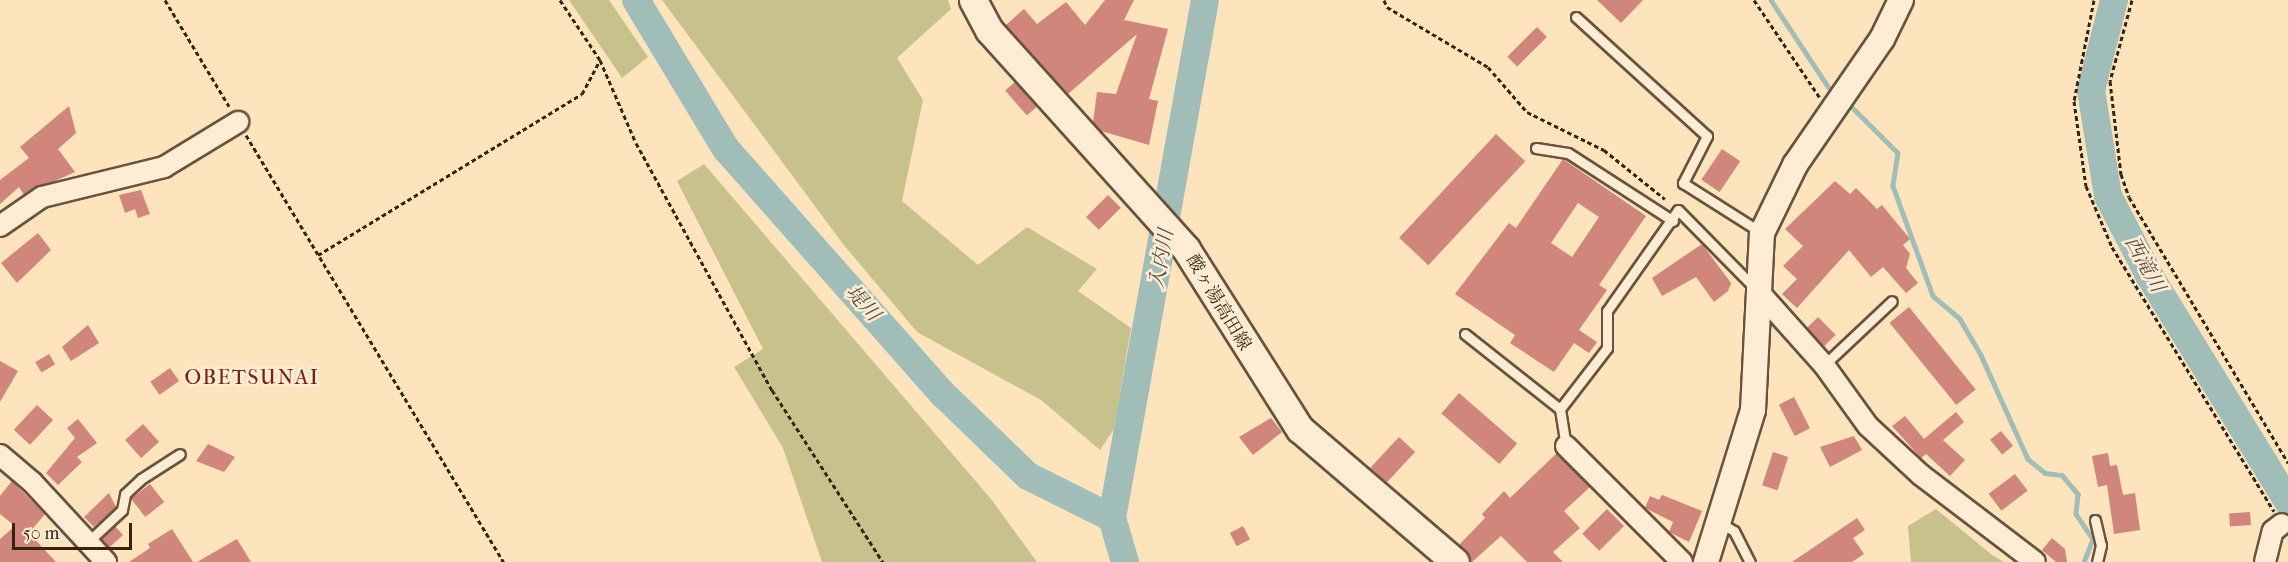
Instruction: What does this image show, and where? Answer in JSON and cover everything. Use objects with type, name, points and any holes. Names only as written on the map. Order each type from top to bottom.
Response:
[{"type":"main road","name":"酸ヶ湯高田線","points":[[973,0],[989,30],[1186,249],[1299,429],[1455,562]]},
{"type":"street","points":[[1706,562],[1753,410],[1757,290],[1762,233],[1795,165],[1830,114],[1901,0]]},
{"type":"street","points":[[0,226],[42,197],[164,167],[238,122]]},
{"type":"street","points":[[1757,290],[1824,365],[1868,426],[1921,475],[2036,562]]},
{"type":"street","points":[[1566,446],[1682,562]]},
{"type":"street","points":[[0,455],[90,540],[106,562]]},
{"type":"street","points":[[2265,562],[2273,531],[2282,524]]},
{"type":"lane","points":[[1576,17],[1707,136],[1683,183],[1762,233]]},
{"type":"lane","points":[[1536,148],[1568,153],[1673,221]]},
{"type":"lane","points":[[1560,409],[1607,348],[1607,311],[1673,221],[1678,210],[1757,290]]},
{"type":"lane","points":[[1824,365],[1892,301]]},
{"type":"lane","points":[[1465,334],[1560,409],[1566,446]]},
{"type":"lane","points":[[90,540],[122,510],[125,494],[141,479],[180,454]]},
{"type":"lane","points":[[2095,520],[2101,545],[2097,562]]},
{"type":"lane","points":[[1719,522],[1734,531],[1750,562]]},
{"type":"path","points":[[165,0],[504,562]]},
{"type":"path","points":[[560,0],[600,60],[636,143],[772,390],[883,562]]},
{"type":"path","points":[[1384,0],[1387,7],[1488,67],[1527,112],[1604,150],[1678,210]]},
{"type":"path","points":[[1754,0],[1830,114]]},
{"type":"path","points":[[2094,0],[2074,101],[2086,186],[2112,247],[2282,524]]},
{"type":"path","points":[[2132,0],[2110,81],[2121,174],[2288,463]]},
{"type":"path","points":[[318,255],[582,94],[600,60]]},
{"type":"shaded area","points":[[569,0],[609,0],[648,57],[622,78]]},
{"type":"shaded area","points":[[662,0],[948,0],[951,9],[897,58],[923,100],[902,201],[978,265],[1027,227],[1097,269],[1078,291],[1131,328],[1114,429],[1100,450],[1041,400],[917,332],[843,244]]},
{"type":"shaded area","points":[[704,164],[991,499],[1037,562],[822,562],[783,448],[734,367],[763,349],[677,181]]},
{"type":"shaded area","points":[[1936,509],[1992,555],[2004,562],[1911,562],[1908,526]]},
{"type":"building","points":[[1105,0],[1134,0],[1124,20],[1168,29],[1149,99],[1158,101],[1149,145],[1101,131],[1093,122],[1097,92],[1116,94],[1137,34],[1068,94],[1006,25],[1024,9],[1037,24],[1066,2],[1085,25]]},
{"type":"building","points":[[1597,0],[1643,0],[1621,23]]},
{"type":"building","points":[[1537,27],[1547,37],[1517,67],[1507,57]]},
{"type":"building","points":[[1015,82],[1037,107],[1027,115],[1005,91]]},
{"type":"building","points":[[69,106],[76,133],[58,149],[75,172],[24,195],[19,187],[0,204],[0,180],[29,158],[20,147]]},
{"type":"building","points":[[1496,134],[1525,161],[1428,265],[1399,238]]},
{"type":"building","points":[[1722,149],[1740,161],[1720,192],[1701,180]]},
{"type":"building","points":[[1563,159],[1646,216],[1599,285],[1607,290],[1579,330],[1597,342],[1589,353],[1574,343],[1554,372],[1510,343],[1515,335],[1455,294],[1509,223],[1516,228]],"holes":[[[1578,203],[1599,217],[1572,257],[1551,243]]]},
{"type":"building","points":[[1835,181],[1850,194],[1856,188],[1877,209],[1882,205],[1910,239],[1903,245],[1910,254],[1906,268],[1918,283],[1906,293],[1883,267],[1871,277],[1849,250],[1797,308],[1782,294],[1797,279],[1783,266],[1803,246],[1785,229]]},
{"type":"building","points":[[141,190],[150,214],[138,218],[135,209],[125,213],[119,195]]},
{"type":"building","points":[[1108,195],[1121,208],[1099,230],[1086,217]]},
{"type":"building","points":[[38,233],[51,250],[17,283],[1,263]]},
{"type":"building","points":[[1702,244],[1731,283],[1728,291],[1714,302],[1696,277],[1662,296],[1652,278]]},
{"type":"building","points":[[1909,307],[1976,389],[1956,405],[1890,323]]},
{"type":"building","points":[[1818,317],[1836,335],[1824,346],[1807,328]]},
{"type":"building","points":[[88,325],[99,343],[71,361],[62,347]]},
{"type":"building","points":[[49,354],[55,364],[41,373],[35,362]]},
{"type":"building","points":[[0,361],[18,371],[0,402]]},
{"type":"building","points":[[170,368],[179,381],[160,395],[150,382]]},
{"type":"building","points":[[1459,393],[1517,444],[1499,464],[1441,413]]},
{"type":"building","points":[[1794,397],[1810,428],[1795,436],[1779,405]]},
{"type":"building","points":[[37,405],[53,420],[30,445],[14,430]]},
{"type":"building","points":[[1956,412],[1964,422],[1943,440],[1965,460],[1950,476],[1926,454],[1921,458],[1892,426],[1905,416],[1924,439]]},
{"type":"building","points":[[1271,418],[1282,432],[1253,455],[1239,437]]},
{"type":"building","points":[[78,419],[97,443],[77,457],[82,462],[58,485],[46,473],[75,438],[67,428]]},
{"type":"building","points":[[143,424],[159,442],[141,458],[125,440]]},
{"type":"building","points":[[2001,431],[2013,446],[2002,455],[1990,440]]},
{"type":"building","points":[[1854,436],[1862,450],[1830,467],[1820,447]]},
{"type":"building","points":[[1399,437],[1415,452],[1386,483],[1370,468]]},
{"type":"building","points":[[208,444],[235,457],[224,472],[196,461]]},
{"type":"building","points":[[1773,452],[1788,457],[1777,490],[1762,485]]},
{"type":"building","points":[[1557,453],[1590,487],[1564,511],[1580,528],[1553,552],[1563,562],[1527,562],[1501,536],[1472,562],[1459,545],[1485,518],[1482,514],[1504,491],[1510,498]]},
{"type":"building","points":[[2108,453],[2110,466],[2117,465],[2123,495],[2135,493],[2140,530],[2114,534],[2107,485],[2098,487],[2092,456]]},
{"type":"building","points":[[2015,474],[2028,491],[2001,511],[1989,494]]},
{"type":"building","points":[[12,481],[45,514],[29,533],[56,562],[0,562],[0,539],[15,526],[0,514],[0,496]]},
{"type":"building","points":[[150,484],[164,502],[145,517],[131,499]]},
{"type":"building","points":[[109,493],[116,507],[94,527],[84,517]]},
{"type":"building","points":[[1662,495],[1702,511],[1689,542],[1669,532],[1673,522],[1645,508],[1650,496],[1659,500]]},
{"type":"building","points":[[1607,509],[1624,526],[1599,551],[1582,534]]},
{"type":"building","points":[[2250,512],[2251,525],[2230,526],[2229,513]]},
{"type":"building","points":[[1857,518],[1865,530],[1853,538],[1864,554],[1852,562],[1792,562]]},
{"type":"building","points":[[115,526],[123,535],[109,548],[101,539]]},
{"type":"building","points":[[1243,526],[1250,539],[1237,546],[1230,533]]},
{"type":"building","points":[[172,529],[193,562],[129,562],[150,548],[148,544]]},
{"type":"building","points":[[2052,538],[2065,549],[2067,562],[2056,562],[2042,550]]},
{"type":"building","points":[[237,539],[251,562],[197,562]]},
{"type":"waterway","name":"堤川","points":[[636,0],[726,149],[944,395],[1028,476],[1112,518],[1125,562]]},
{"type":"waterway","name":"入内川","points":[[1112,518],[1205,0]]},
{"type":"waterway","points":[[1771,0],[1829,88]]},
{"type":"waterway","name":"西滝川","points":[[2114,0],[2091,90],[2108,196],[2149,275],[2288,502]]},
{"type":"waterway","points":[[1851,106],[1898,153],[1893,186],[1933,296],[1960,319],[1981,355],[2028,459],[2045,473],[2062,475],[2078,494],[2076,514],[2093,539],[2084,562]]},
{"type":"district","name":"OBETSUNAI","points":[[252,377]]}]
